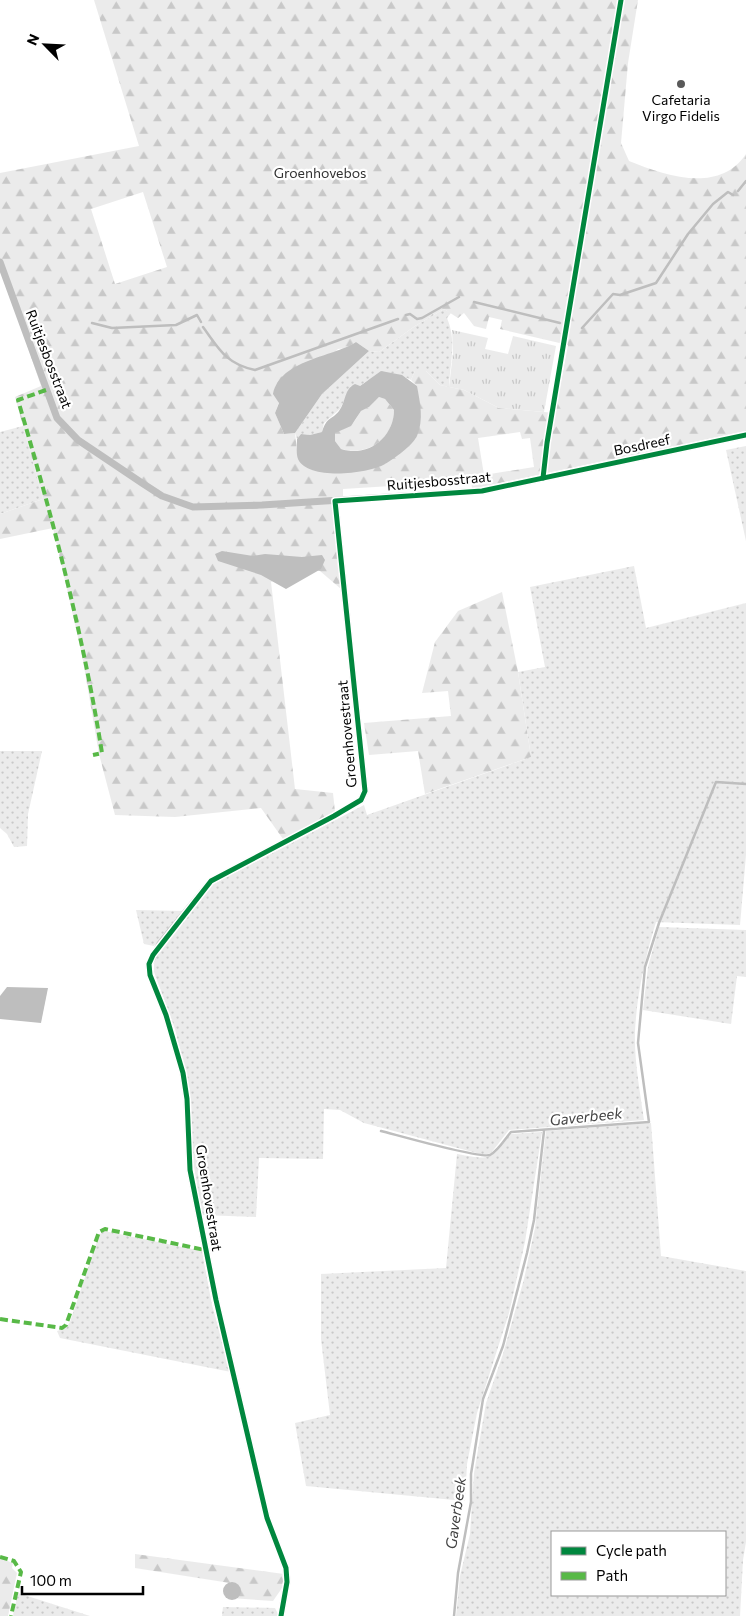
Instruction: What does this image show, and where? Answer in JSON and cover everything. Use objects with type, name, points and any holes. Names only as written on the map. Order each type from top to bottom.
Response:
[{"type":"street","name":"Ruitjesbosstraat","points":[[0,262],[3,276],[57,418],[78,440],[156,492],[178,503],[207,508],[482,491],[543,478]]},
{"type":"street","name":"Bosdreef","points":[[543,478],[746,435]]},
{"type":"street","name":"Groenhovestraat","points":[[281,1616],[287,1582],[286,1568],[267,1518],[214,1292],[190,1170],[187,1099],[183,1073],[166,1015],[150,976],[149,964],[160,944],[211,881],[340,813],[361,800],[365,791],[335,500]]},
{"type":"green space","name":"Groenhovebos","points":[[94,0],[638,0],[628,63],[621,143],[629,161],[675,176],[707,178],[722,174],[735,166],[746,154],[746,431],[481,487],[472,488],[471,481],[343,489],[343,496],[332,497],[341,589],[320,571],[292,570],[271,582],[295,789],[333,793],[335,812],[283,839],[261,808],[175,817],[115,815],[99,754],[82,655],[53,528],[0,539],[0,514],[43,499],[15,397],[41,386],[0,265],[0,173],[139,146]],"holes":[[[143,192],[167,267],[115,284],[91,209]],[[444,309],[458,318],[464,313],[474,326],[486,329],[489,317],[502,320],[500,329],[568,345],[555,413],[499,408],[464,390],[440,385],[426,371],[415,371],[411,380],[417,386],[416,438],[385,464],[298,459],[295,433],[284,434],[275,413],[279,402],[338,349],[346,348],[356,342],[369,351],[379,352],[415,326]],[[520,432],[522,439],[530,438],[534,467],[484,475],[478,438]]]},
{"type":"green space","points":[[444,309],[451,313],[447,318],[452,336],[449,387],[440,385],[426,371],[415,371],[411,380],[391,374],[378,376],[360,386],[351,386],[340,409],[324,423],[322,432],[310,435],[301,434],[297,439],[295,433],[322,394],[369,351],[379,352],[415,326]]},
{"type":"green space","points":[[452,330],[488,338],[485,349],[508,354],[513,336],[556,346],[544,412],[499,408],[464,390],[449,387],[453,353]]},
{"type":"green space","points":[[379,397],[385,399],[394,410],[390,429],[378,443],[370,448],[351,451],[341,449],[335,441],[334,433],[354,422],[361,411],[369,407]]},
{"type":"green space","points":[[23,426],[43,499],[0,514],[0,432]]},
{"type":"green space","points":[[746,446],[746,541],[726,450]]},
{"type":"green space","points":[[634,566],[646,628],[746,603],[746,855],[740,925],[656,922],[642,976],[635,1031],[636,1065],[644,1120],[509,1130],[491,1153],[484,1155],[364,1123],[340,1110],[324,1109],[323,1159],[259,1158],[256,1217],[202,1215],[194,1167],[190,1122],[190,1091],[175,1029],[154,972],[155,956],[204,894],[212,885],[223,879],[364,805],[367,815],[531,757],[518,672],[545,667],[530,587]]},
{"type":"green space","points":[[502,592],[518,672],[531,757],[425,794],[418,751],[369,755],[364,723],[451,716],[448,691],[422,693],[435,642],[458,611]]},
{"type":"green space","points":[[0,751],[42,751],[28,814],[27,846],[14,847],[7,834],[0,828]]},
{"type":"green space","points":[[136,910],[185,911],[154,946],[144,944]]},
{"type":"green space","points":[[659,927],[746,930],[746,977],[737,976],[731,1024],[643,1010],[648,967]]},
{"type":"green space","points":[[651,1123],[661,1256],[746,1271],[746,1542],[743,1560],[740,1616],[456,1616],[460,1576],[470,1534],[474,1473],[486,1403],[503,1354],[524,1279],[535,1228],[546,1131]]},
{"type":"green space","points":[[542,1132],[525,1242],[509,1313],[477,1413],[467,1464],[465,1501],[306,1486],[295,1423],[330,1415],[321,1339],[321,1274],[446,1268],[457,1154],[477,1157],[488,1156],[493,1154],[511,1134]]},
{"type":"green space","points":[[104,1231],[202,1251],[212,1305],[231,1372],[60,1338],[57,1331],[66,1328],[70,1322],[99,1235]]},
{"type":"green space","points":[[135,1554],[284,1574],[282,1588],[273,1601],[230,1598],[230,1583],[135,1568]]},
{"type":"green space","points":[[0,1558],[13,1563],[12,1568],[17,1573],[8,1616],[0,1616]]},
{"type":"green space","points":[[18,1593],[90,1616],[13,1616]]},
{"type":"green space","points":[[223,1607],[275,1608],[279,1616],[222,1616]]},
{"type":"shaded area","points":[[356,342],[369,351],[322,394],[295,433],[284,434],[275,413],[279,403],[273,394],[278,382],[296,366]]},
{"type":"shaded area","points":[[381,371],[402,375],[417,386],[421,417],[415,440],[389,462],[366,471],[325,473],[304,466],[297,457],[297,439],[301,434],[310,435],[322,432],[327,421],[341,407],[351,386],[355,384],[360,386]],"holes":[[[379,397],[385,399],[394,410],[390,429],[384,437],[370,448],[351,451],[341,449],[335,441],[335,433],[351,426],[361,411],[369,407]]]},
{"type":"shaded area","points":[[222,551],[253,556],[265,554],[302,557],[322,555],[325,560],[321,569],[286,589],[261,575],[218,561],[215,554]]},
{"type":"shaded area","points":[[7,987],[48,988],[41,1023],[0,1019],[0,996]]},
{"type":"shaded area","points":[[232,1582],[238,1585],[241,1591],[238,1597],[232,1600],[226,1597],[223,1591],[226,1585]]},
{"type":"waterway","points":[[738,191],[746,181]]},
{"type":"waterway","points":[[582,328],[613,294],[620,295],[656,283],[688,234],[713,204],[728,192],[733,195]]},
{"type":"waterway","points":[[406,315],[410,314],[417,319],[422,318],[459,297]]},
{"type":"waterway","points":[[474,302],[560,323]]},
{"type":"waterway","points":[[92,323],[112,328],[176,325],[197,315],[201,322]]},
{"type":"waterway","points":[[203,327],[219,349],[230,360],[255,370],[398,319]]},
{"type":"waterway","name":"Gaverbeek","points":[[381,1131],[471,1154],[490,1155],[499,1148],[511,1132],[649,1122],[638,1043],[645,967],[659,923],[716,782],[746,784]]},
{"type":"waterway","name":"Gaverbeek","points":[[454,1616],[458,1573],[471,1502],[471,1474],[483,1399],[503,1346],[527,1253],[534,1220],[544,1131]]},
{"type":"marked path","points":[[46,390],[18,400],[55,531],[86,664],[102,753],[93,755]]},
{"type":"marked path","points":[[0,1319],[62,1328],[66,1325],[99,1232],[105,1229],[205,1250]]},
{"type":"marked path","points":[[0,1557],[14,1561],[21,1572],[11,1616]]},
{"type":"cycle path","points":[[543,478],[547,443],[621,0]]},
{"type":"cycle path","points":[[281,1616],[287,1582],[286,1568],[267,1518],[216,1300],[190,1170],[187,1099],[183,1073],[166,1015],[150,975],[149,964],[153,955],[211,881],[334,816],[361,800],[365,791],[335,501],[482,491],[746,435]]},
{"type":"place","name":"Cafetaria Virgo Fidelis","points":[[681,84]]}]
